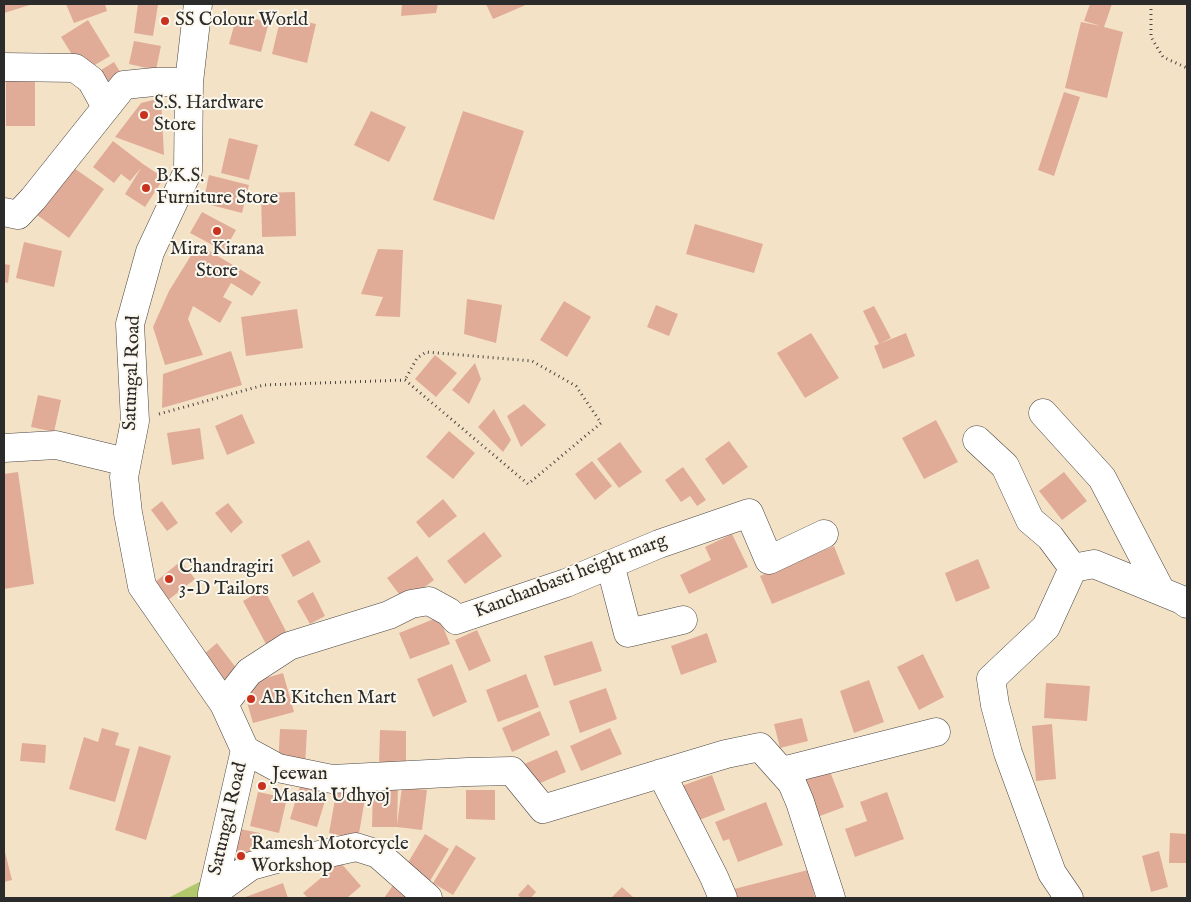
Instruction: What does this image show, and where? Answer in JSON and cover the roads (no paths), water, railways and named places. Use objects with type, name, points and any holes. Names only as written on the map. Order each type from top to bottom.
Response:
[{"type":"street","name":"Satungal Road","points":[[198,4],[190,82],[188,170],[150,252],[130,324],[135,421],[124,477],[128,513],[142,586],[224,704],[245,750],[212,896]]},
{"type":"street","points":[[4,67],[75,68],[91,80],[106,107]]},
{"type":"street","points":[[4,212],[18,215],[33,199],[124,85],[154,82],[190,82]]},
{"type":"street","points":[[1043,413],[1102,478],[1160,591]]},
{"type":"street","points":[[977,440],[1004,466],[1030,520],[1050,537],[1073,568]]},
{"type":"street","points":[[4,448],[56,445],[126,462]]},
{"type":"street","name":"Kanchanbasti height marg","points":[[224,704],[250,672],[288,646],[389,614],[411,604],[429,601],[449,612],[456,620],[566,583],[658,544],[749,513],[769,560],[824,534]]},
{"type":"street","points":[[610,564],[628,633],[683,620]]},
{"type":"street","points":[[1073,568],[1094,564],[1182,600],[1187,604]]},
{"type":"street","points":[[1069,898],[1052,873],[1012,762],[995,705],[991,679],[1046,627],[1073,568]]},
{"type":"street","points":[[782,770],[936,732]]},
{"type":"street","points":[[245,750],[278,768],[332,779],[512,771],[543,809],[726,754],[760,747],[792,783],[800,802],[830,898]]},
{"type":"street","points":[[661,773],[723,898]]},
{"type":"street","points":[[212,896],[251,866],[280,858],[306,858],[356,847],[378,854],[428,898]]},
{"type":"place","name":"SS Colour World","points":[[165,21]]},
{"type":"place","name":"S.S. Hardware Store","points":[[144,115]]},
{"type":"place","name":"B.K.S. Furniture Store","points":[[146,188]]},
{"type":"place","name":"Mira Kirana Store","points":[[217,231]]},
{"type":"place","name":"Chandragiri 3-D Tailors","points":[[169,579]]},
{"type":"place","name":"AB Kitchen Mart","points":[[251,699]]},
{"type":"place","name":"Jeewan Masala Udhyoj","points":[[262,786]]},
{"type":"place","name":"Ramesh Motorcycle Workshop","points":[[241,856]]}]
